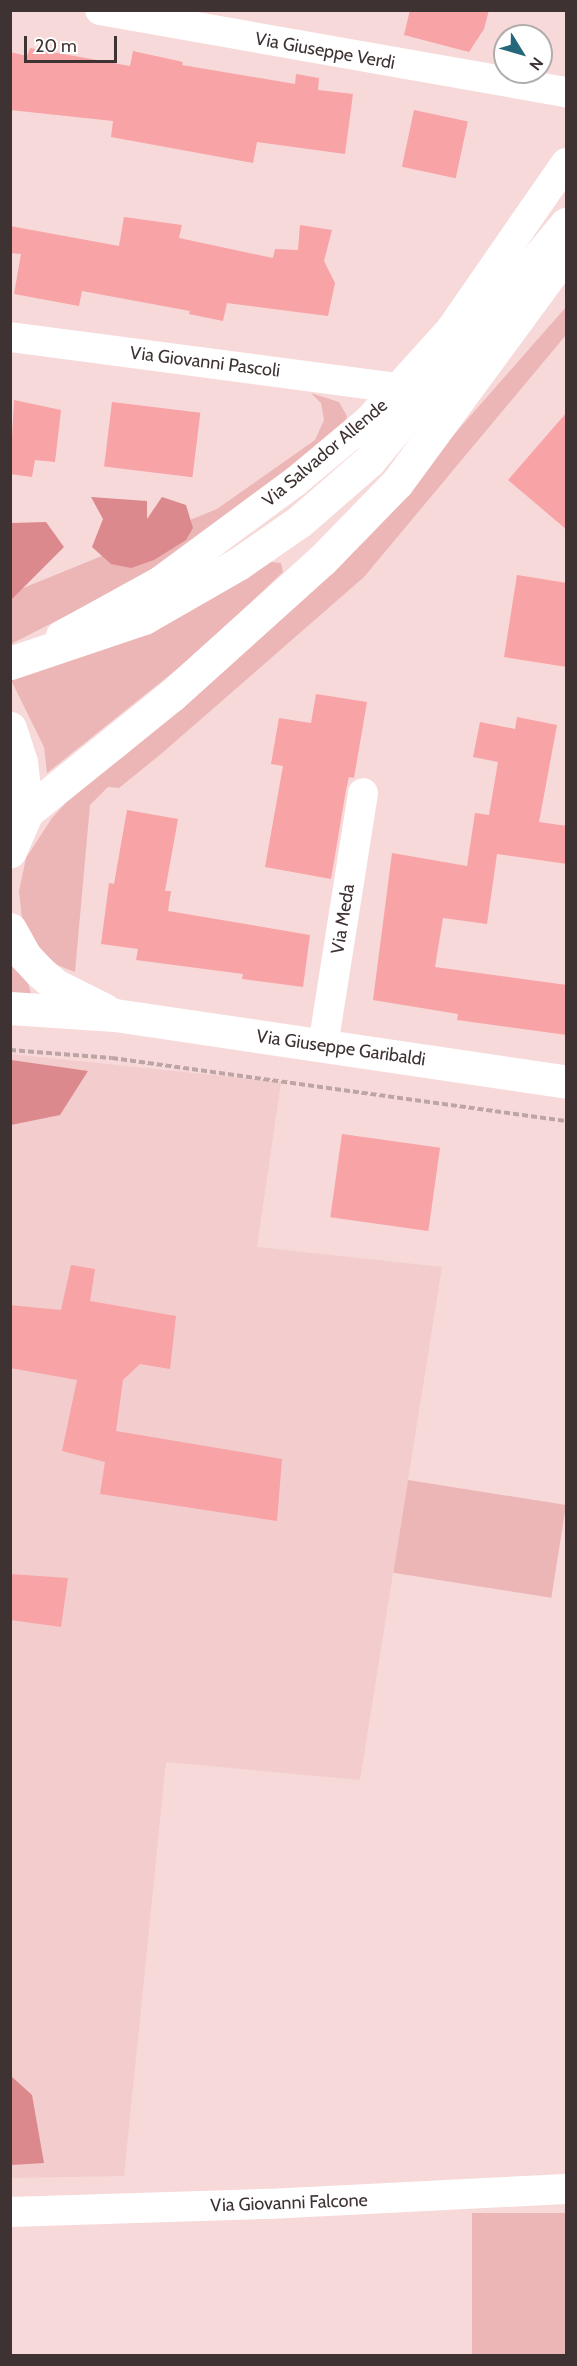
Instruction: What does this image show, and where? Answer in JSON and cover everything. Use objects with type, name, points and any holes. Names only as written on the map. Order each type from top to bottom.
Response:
[{"type":"main road","points":[[10,662],[144,618],[238,564],[300,521],[369,461],[567,224]]},
{"type":"main road","points":[[10,850],[27,812],[181,687],[322,560],[397,483],[567,252]]},
{"type":"main road","points":[[10,728],[21,762],[27,812]]},
{"type":"main road","name":"Via Giuseppe Garibaldi","points":[[10,929],[25,956],[55,985],[115,1015]]},
{"type":"main road","name":"Via Giuseppe Garibaldi","points":[[10,1008],[115,1015],[567,1082]]},
{"type":"street","name":"Via Giuseppe Verdi","points":[[100,10],[561,96]]},
{"type":"street","name":"Via Salvador Allende","points":[[10,662],[159,582],[296,481],[368,421],[451,330],[567,163]]},
{"type":"street","name":"Via Giovanni Pascoli","points":[[10,337],[400,388]]},
{"type":"street","name":"Via Meda","points":[[323,1046],[363,793]]},
{"type":"street","name":"Via Giovanni Falcone","points":[[10,2212],[269,2204],[567,2189]]},
{"type":"path","points":[[10,1050],[112,1058],[567,1121]]},
{"type":"shaded area","points":[[566,307],[566,335],[364,577],[161,754],[119,788],[108,787],[90,805],[75,972],[54,964],[43,955],[22,920],[19,891],[26,858],[52,818],[85,782],[123,757],[350,553]]},
{"type":"shaded area","points":[[311,393],[339,402],[347,416],[344,430],[142,577],[11,644],[11,593],[217,509],[315,440],[324,420],[321,403]]},
{"type":"shaded area","points":[[91,497],[147,501],[147,519],[162,497],[186,505],[193,528],[186,540],[154,560],[131,568],[111,564],[92,547],[103,519]]},
{"type":"shaded area","points":[[46,522],[64,547],[11,600],[11,523]]},
{"type":"shaded area","points":[[271,562],[281,563],[283,572],[191,658],[47,773],[44,747],[10,678],[81,657],[144,632],[208,601]]},
{"type":"shaded area","points":[[10,957],[28,982],[32,997],[11,996]]},
{"type":"shaded area","points":[[11,1054],[281,1082],[257,1247],[442,1267],[360,1780],[166,1762],[124,2176],[11,2178]]},
{"type":"shaded area","points":[[11,1060],[88,1071],[60,1115],[11,1125]]},
{"type":"shaded area","points":[[408,1480],[566,1505],[551,1598],[393,1573]]},
{"type":"shaded area","points":[[11,2076],[32,2095],[44,2163],[11,2165]]},
{"type":"shaded area","points":[[472,2213],[566,2213],[566,2355],[472,2355]]},
{"type":"building","points":[[410,10],[489,10],[484,29],[469,52],[404,35]]},
{"type":"building","points":[[30,48],[130,66],[133,51],[183,62],[182,65],[295,84],[296,74],[319,78],[318,90],[353,94],[345,154],[257,142],[253,163],[111,137],[113,121],[10,110],[10,52],[27,56]]},
{"type":"building","points":[[414,110],[468,121],[456,178],[402,167]]},
{"type":"building","points":[[124,217],[182,225],[179,238],[273,258],[275,249],[298,250],[300,225],[332,230],[324,261],[335,283],[328,316],[227,303],[223,321],[189,314],[190,311],[82,291],[79,306],[14,294],[21,254],[10,253],[10,226],[119,246]]},
{"type":"building","points":[[14,400],[61,410],[55,462],[35,460],[32,477],[10,474]]},
{"type":"building","points":[[112,402],[200,413],[192,477],[104,467]]},
{"type":"building","points":[[567,412],[567,530],[508,480]]},
{"type":"building","points":[[517,575],[567,583],[567,667],[504,657]]},
{"type":"building","points":[[316,694],[367,702],[354,778],[349,777],[346,790],[331,879],[265,867],[283,766],[271,764],[279,718],[311,723]]},
{"type":"building","points":[[517,717],[557,725],[539,822],[567,826],[567,864],[497,854],[487,924],[443,918],[435,967],[567,985],[567,1035],[457,1020],[458,1014],[373,1000],[392,853],[467,866],[475,813],[489,815],[498,762],[473,757],[480,722],[515,729]]},
{"type":"building","points":[[127,810],[178,819],[165,891],[171,891],[168,911],[310,935],[303,987],[242,979],[243,974],[136,960],[138,949],[101,944],[109,883],[114,884]]},
{"type":"building","points":[[342,1134],[440,1148],[428,1231],[330,1217]]},
{"type":"building","points":[[71,1265],[95,1269],[90,1301],[176,1316],[170,1369],[140,1364],[123,1380],[116,1431],[282,1459],[277,1521],[100,1494],[105,1462],[62,1451],[77,1380],[10,1368],[10,1305],[61,1310]]},
{"type":"building","points":[[10,1574],[68,1578],[61,1627],[10,1620]]}]
